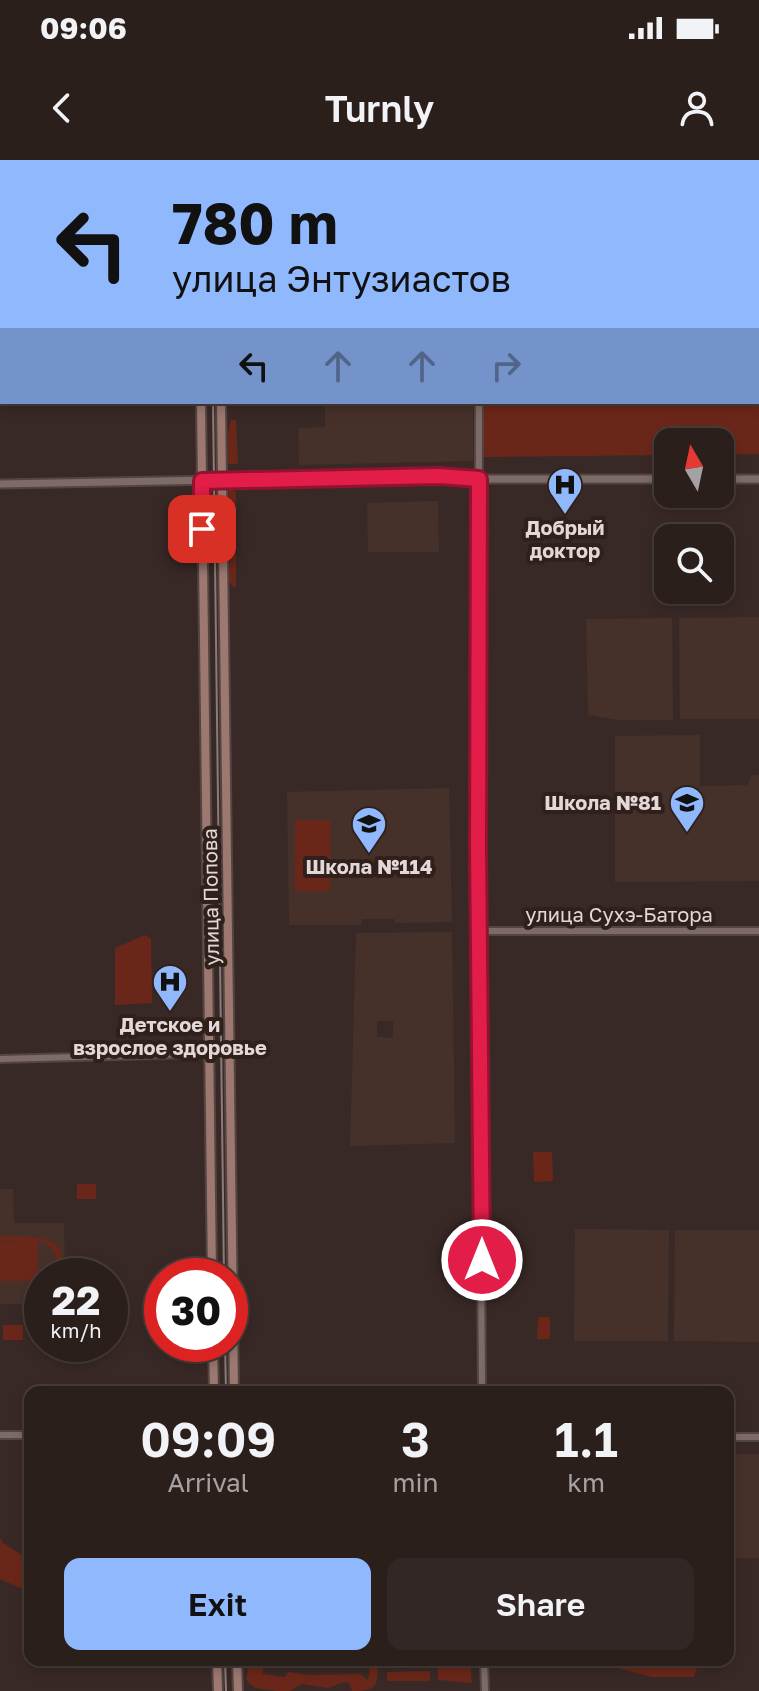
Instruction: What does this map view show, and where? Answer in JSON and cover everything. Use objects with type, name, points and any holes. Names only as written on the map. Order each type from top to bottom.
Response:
[{"type":"main road","name":"улица Попова","points":[[201,404],[212,1258]]},
{"type":"main road","name":"улица Попова","points":[[221,404],[234,1386]]},
{"type":"main road","points":[[213,1362],[214,1386]]},
{"type":"main road","points":[[217,1666],[218,1691]]},
{"type":"main road","points":[[237,1666],[238,1691]]},
{"type":"street","points":[[479,404],[482,1386]]},
{"type":"street","points":[[0,484],[439,476],[479,479],[654,479]]},
{"type":"street","points":[[734,479],[759,479]]},
{"type":"street","name":"улица Сухэ-Батора","points":[[479,931],[759,931]]},
{"type":"street","points":[[0,1059],[230,1053]]},
{"type":"street","points":[[0,1435],[24,1435]]},
{"type":"street","points":[[734,1437],[759,1437]]},
{"type":"street","points":[[484,1666],[485,1691]]},
{"type":"shaded area","points":[[325,404],[473,404],[473,461],[299,465],[298,428],[325,427]]},
{"type":"shaded area","points":[[483,404],[759,404],[759,454],[734,454],[734,428],[654,428],[654,455],[484,457]]},
{"type":"shaded area","points":[[231,419],[236,421],[238,464],[228,464]]},
{"type":"shaded area","points":[[230,489],[236,492],[236,587],[228,579],[227,495]]},
{"type":"shaded area","points":[[438,501],[439,552],[368,552],[367,503]]},
{"type":"shaded area","points":[[759,617],[759,719],[680,719],[679,618]]},
{"type":"shaded area","points":[[672,618],[673,720],[618,720],[588,715],[586,619]]},
{"type":"shaded area","name":"Школа №81","points":[[700,735],[700,786],[747,785],[752,775],[759,775],[759,881],[615,882],[615,736]]},
{"type":"shaded area","name":"Школа №114","points":[[449,788],[452,922],[395,923],[394,919],[362,919],[361,925],[289,925],[287,792]]},
{"type":"shaded area","points":[[295,820],[330,820],[330,891],[295,891]]},
{"type":"shaded area","points":[[452,932],[455,1143],[350,1146],[356,933]],"holes":[[[377,1021],[393,1021],[393,1038],[377,1037]]]},
{"type":"shaded area","points":[[145,935],[151,939],[152,1003],[115,1005],[115,948]]},
{"type":"shaded area","points":[[533,1152],[552,1152],[553,1181],[534,1182]]},
{"type":"shaded area","points":[[77,1184],[96,1184],[96,1199],[77,1199]]},
{"type":"shaded area","points":[[0,1189],[13,1189],[14,1223],[64,1223],[65,1258],[24,1258],[24,1304],[0,1304]]},
{"type":"shaded area","points":[[575,1229],[669,1230],[668,1341],[574,1341]]},
{"type":"shaded area","points":[[675,1230],[759,1230],[759,1342],[674,1341]]},
{"type":"shaded area","points":[[0,1236],[23,1236],[46,1240],[55,1244],[61,1251],[62,1258],[56,1258],[49,1246],[38,1241],[38,1258],[24,1258],[24,1281],[0,1281],[0,1241],[36,1241],[0,1240]]},
{"type":"shaded area","points":[[538,1317],[550,1317],[550,1339],[537,1339]]},
{"type":"shaded area","points":[[3,1325],[23,1325],[23,1340],[3,1340]]},
{"type":"shaded area","points":[[734,1454],[759,1454],[759,1558],[734,1558]]},
{"type":"shaded area","points":[[0,1538],[24,1555],[24,1590],[0,1579]]},
{"type":"shaded area","points":[[246,1666],[262,1666],[263,1674],[285,1677],[288,1672],[309,1675],[360,1674],[368,1680],[370,1666],[378,1666],[375,1684],[361,1691],[352,1691],[349,1683],[344,1682],[328,1688],[302,1684],[290,1691],[255,1688],[246,1680]]},
{"type":"shaded area","points":[[438,1666],[471,1666],[472,1683],[438,1680]]},
{"type":"shaded area","points":[[620,1666],[698,1666],[694,1677],[652,1677],[621,1669]]},
{"type":"shaded area","points":[[430,1671],[430,1681],[387,1681],[387,1672]]},
{"type":"tram line","points":[[213,404],[224,1258]]},
{"type":"tram line","points":[[225,1362],[226,1386]]},
{"type":"tram line","points":[[225,1666],[226,1691]]},
{"type":"place","name":"Добрый доктор","points":[[565,516]]},
{"type":"place","name":"Школа №81","points":[[687,834]]},
{"type":"place","name":"Школа №114","points":[[369,855]]},
{"type":"place","name":"Детское и взрослое здоровье","points":[[170,1013]]},
{"type":"route","points":[[202,529],[202,481],[439,476],[479,479],[478,848],[482,1260]]}]
